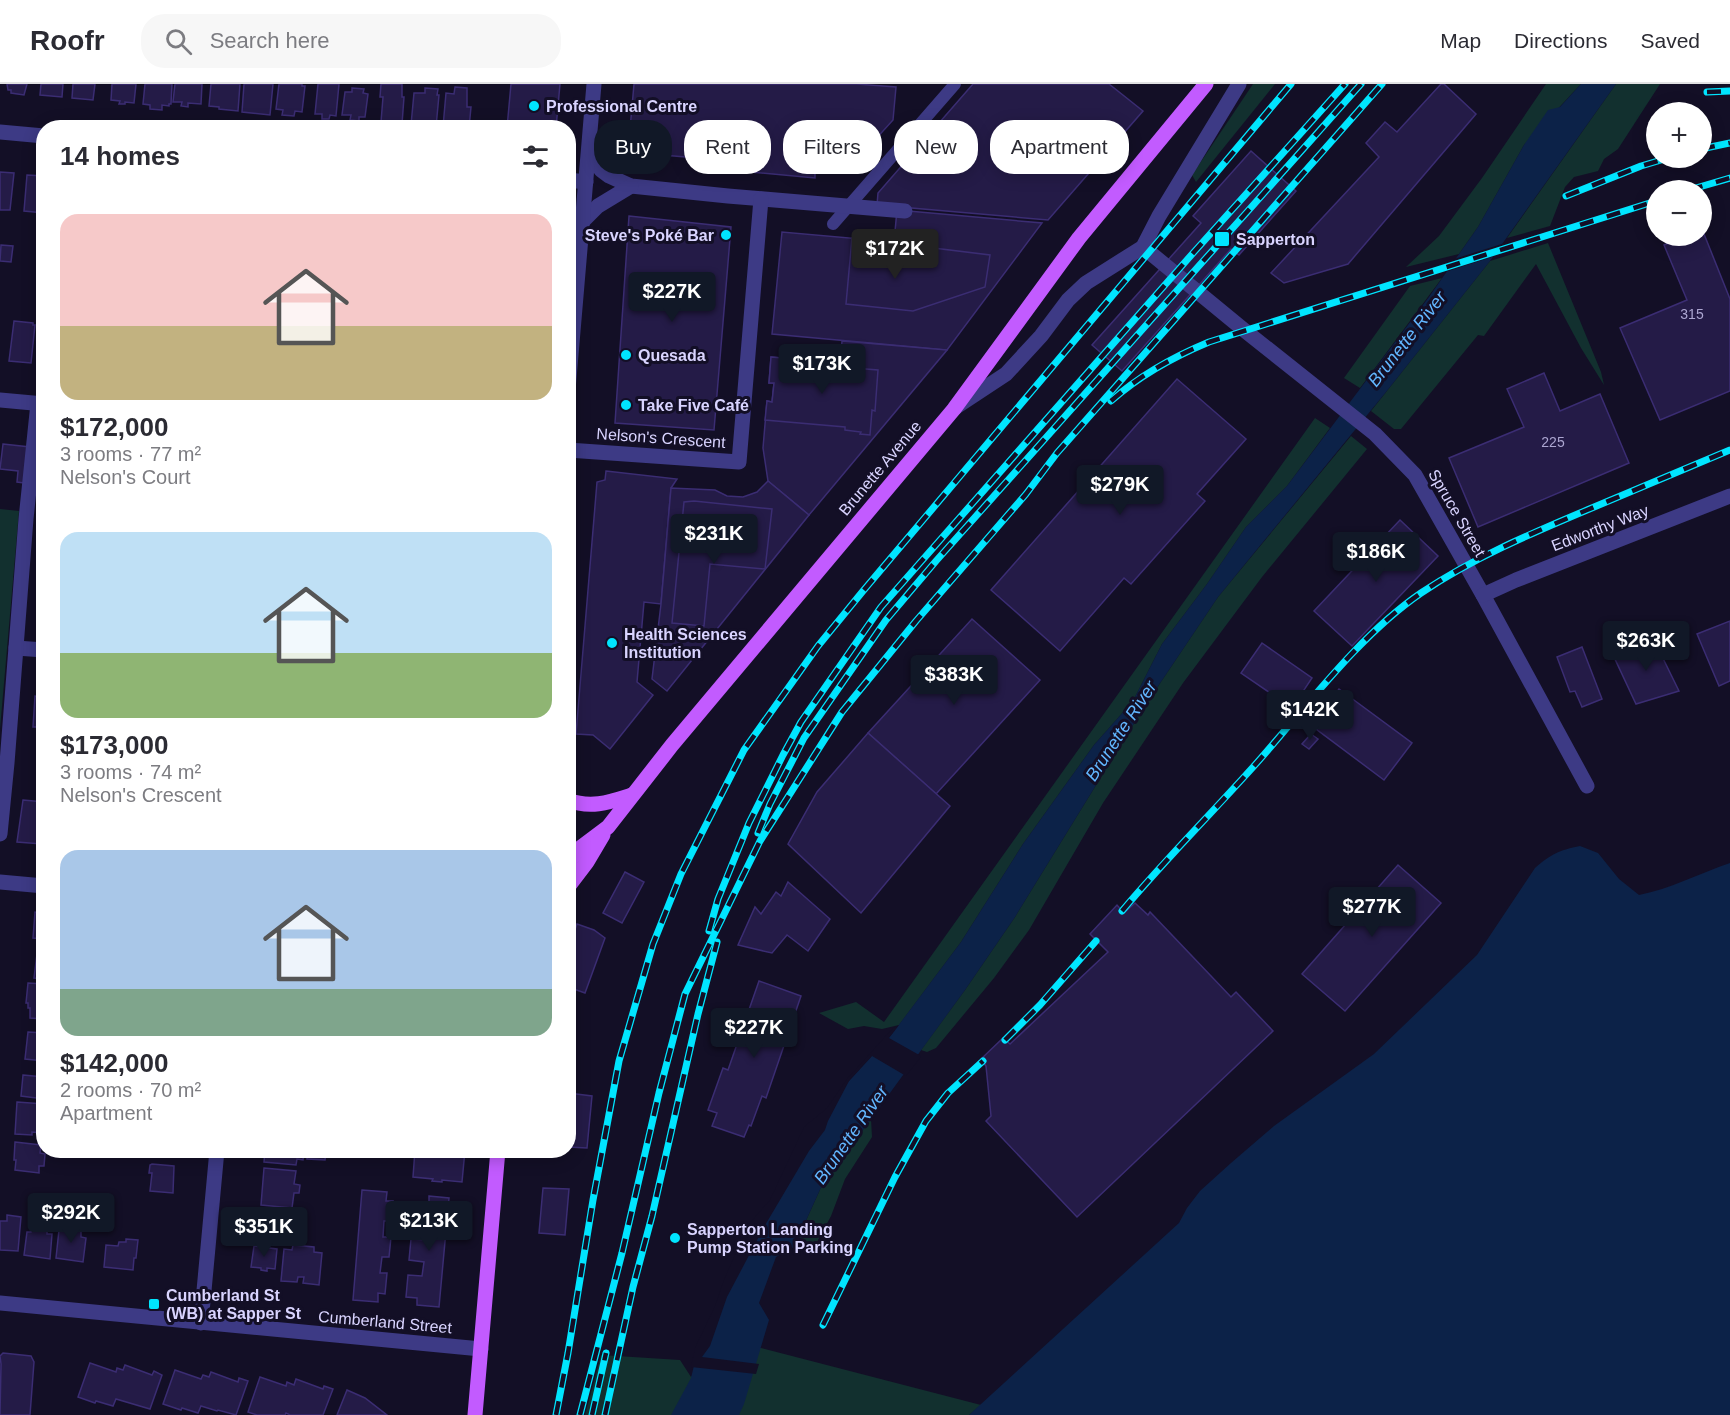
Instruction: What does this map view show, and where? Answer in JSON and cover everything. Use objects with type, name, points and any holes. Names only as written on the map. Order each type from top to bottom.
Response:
[{"type":"main road","name":"Brunette Avenue","points":[[576,853],[608,827],[803,587],[954,409],[1079,238],[1206,84]]},
{"type":"main road","points":[[576,802],[586,805],[601,804],[632,795]]},
{"type":"main road","points":[[576,876],[608,827]]},
{"type":"main road","points":[[476,1415],[497,1158]]},
{"type":"street","points":[[576,294],[594,84]]},
{"type":"street","points":[[833,224],[955,84]]},
{"type":"street","points":[[954,409],[1006,374],[1041,336],[1068,300],[1086,283],[1143,247],[1159,216],[1239,84]]},
{"type":"street","points":[[0,132],[36,135]]},
{"type":"street","points":[[589,151],[601,170],[631,186],[905,211]]},
{"type":"street","points":[[576,181],[586,182]]},
{"type":"street","points":[[582,222],[598,206],[631,186]]},
{"type":"street","name":"Nelson's Crescent","points":[[576,451],[739,462],[761,199]]},
{"type":"street","name":"Spruce Street","points":[[1143,247],[1375,434],[1415,475],[1587,786]]},
{"type":"street","points":[[0,400],[36,404]]},
{"type":"street","points":[[0,834],[26,519],[36,442]]},
{"type":"street","name":"Edworthy Way","points":[[1483,595],[1730,496]]},
{"type":"street","points":[[16,648],[36,649]]},
{"type":"street","points":[[0,882],[36,885]]},
{"type":"street","points":[[201,1323],[216,1158]]},
{"type":"street","name":"Cumberland Street","points":[[0,1303],[481,1349]]},
{"type":"green space","points":[[1253,84],[1275,84],[1196,182],[1192,175]]},
{"type":"green space","points":[[1546,84],[1581,84],[1524,145],[1478,227],[1459,254],[1406,267],[1439,236]]},
{"type":"green space","points":[[1616,84],[1660,84],[1648,102],[1646,102],[1646,106],[1618,149],[1604,159],[1598,171],[1574,177],[1565,187],[1550,226],[1507,238]]},
{"type":"green space","points":[[1548,243],[1601,372],[1604,385],[1581,348],[1536,264],[1484,336],[1478,335],[1401,429],[1394,429],[1371,411],[1490,261]]},
{"type":"green space","points":[[1442,278],[1360,388],[1344,378],[1410,286]]},
{"type":"green space","points":[[1315,418],[1330,428],[1287,486],[1246,527],[1162,644],[1133,701],[1094,745],[1023,844],[961,942],[899,1025],[882,1029],[864,1026],[848,1029],[819,1013],[856,1002],[884,1022]]},
{"type":"green space","points":[[1351,436],[1367,449],[1262,577],[1183,683],[1103,803],[1029,930],[994,978],[936,1048],[927,1052],[921,1050],[1015,917],[1144,707],[1218,597]]},
{"type":"green space","points":[[0,509],[19,511],[0,729]]},
{"type":"green space","points":[[871,1119],[872,1137],[845,1179],[831,1216],[811,1253],[794,1247],[823,1183]]},
{"type":"green space","points":[[710,1346],[693,1415],[585,1415],[601,1355],[680,1360],[691,1377]]},
{"type":"green space","points":[[760,1348],[981,1405],[969,1415],[727,1415]]},
{"type":"water","name":"Brunette River","points":[[1581,84],[1616,84],[1490,261],[1218,597],[1144,707],[1015,917],[965,990],[823,1183],[794,1247],[776,1257],[759,1303],[769,1320],[739,1415],[671,1415],[691,1378],[698,1349],[772,1202],[829,1110],[849,1081],[892,1034],[961,942],[1023,844],[1094,745],[1133,701],[1162,644],[1246,527],[1287,486],[1429,297],[1478,227],[1524,145],[1548,110],[1560,107]]},
{"type":"water","points":[[1580,846],[1598,853],[1619,879],[1639,895],[1674,885],[1730,863],[1730,1415],[969,1415],[1179,1223],[1200,1191],[1274,1126],[1374,1054],[1477,955],[1535,868],[1556,853]]},
{"type":"pier","points":[[1508,242],[1498,255],[1442,273],[1451,260]]},
{"type":"pier","points":[[899,1025],[889,1038],[921,1056],[920,1058],[906,1076],[872,1056],[849,1081],[825,1130],[809,1151],[764,1227],[727,1297],[710,1346],[702,1357],[759,1364],[756,1374],[691,1367],[695,1348],[748,1225],[770,1200],[804,1127],[827,1108],[847,1079],[893,1028]]},
{"type":"building","points":[[7,84],[27,84],[24,95],[11,93]]},
{"type":"building","points":[[41,84],[63,84],[62,97],[40,95]]},
{"type":"building","points":[[73,84],[95,84],[93,100],[72,98]]},
{"type":"building","points":[[112,84],[136,84],[134,103],[119,104],[120,101],[111,100]]},
{"type":"building","points":[[145,84],[172,84],[171,104],[162,105],[162,110],[150,109],[150,105],[143,104]]},
{"type":"building","points":[[175,84],[202,84],[201,104],[188,103],[188,107],[181,106],[182,102],[173,102]]},
{"type":"building","points":[[211,84],[240,84],[238,111],[209,106]]},
{"type":"building","points":[[244,84],[273,84],[270,115],[242,112]]},
{"type":"building","points":[[279,84],[305,86],[302,112],[295,111],[294,116],[282,115],[283,110],[276,109]]},
{"type":"building","points":[[318,84],[339,84],[336,116],[330,115],[329,119],[322,119],[322,114],[315,114]]},
{"type":"building","points":[[381,84],[402,84],[402,97],[404,97],[402,120],[381,120],[383,97],[380,97]]},
{"type":"building","name":"Professional Centre","points":[[511,84],[560,84],[557,120],[508,120]]},
{"type":"building","points":[[634,84],[857,84],[896,87],[893,120],[882,132],[882,120],[783,120],[783,174],[815,174],[815,178],[771,174],[771,120],[684,120],[684,157],[672,156],[672,120],[631,120]]},
{"type":"building","points":[[973,84],[1109,84],[1143,111],[1129,127],[1129,120],[990,120],[990,174],[1088,174],[1048,220],[877,205],[878,193],[895,174],[978,174],[978,120],[942,120]]},
{"type":"building","points":[[1441,84],[1444,84],[1476,114],[1348,264],[1284,283],[1271,273],[1379,157],[1366,143],[1385,122],[1397,132]]},
{"type":"building","points":[[455,87],[467,88],[467,107],[471,107],[470,120],[444,120],[446,93],[454,94]]},
{"type":"building","points":[[352,88],[364,89],[363,93],[368,94],[365,117],[359,117],[359,120],[350,120],[351,115],[342,115],[345,92],[352,92]]},
{"type":"building","points":[[425,88],[438,89],[437,120],[411,120],[414,93],[425,93]]},
{"type":"building","points":[[1251,151],[1296,191],[1239,255],[1231,249],[1122,371],[1092,345],[1201,223],[1193,216]]},
{"type":"building","points":[[0,172],[14,173],[10,210],[0,210]]},
{"type":"building","points":[[27,175],[36,176],[36,212],[24,211]]},
{"type":"building","points":[[897,210],[1042,223],[947,350],[772,334],[782,232],[894,242]]},
{"type":"building","points":[[629,216],[731,227],[714,430],[615,423]]},
{"type":"building","points":[[852,238],[990,255],[985,287],[913,311],[846,304]]},
{"type":"building","points":[[1,245],[13,246],[11,262],[0,261]]},
{"type":"building","points":[[1664,246],[1709,246],[1730,299],[1730,391],[1660,420],[1620,328],[1687,300]]},
{"type":"building","points":[[14,321],[35,325],[31,363],[9,361]]},
{"type":"building","points":[[842,341],[947,350],[809,515],[768,481],[763,448],[767,401],[772,402],[774,383],[769,383],[771,357],[804,360],[803,364],[840,367]]},
{"type":"building","points":[[771,357],[804,360],[803,364],[878,370],[875,411],[872,410],[870,435],[845,430],[845,427],[765,420],[767,401],[772,402],[774,383],[769,383]]},
{"type":"building","points":[[1544,373],[1560,411],[1600,394],[1629,463],[1478,527],[1449,458],[1524,427],[1507,389]]},
{"type":"building","points":[[1177,379],[1246,439],[1197,494],[1205,501],[1131,584],[1124,578],[1060,651],[991,590]]},
{"type":"building","points":[[3,444],[30,447],[24,483],[17,482],[18,471],[0,469]]},
{"type":"building","name":"Health Sciences Institution","points":[[606,471],[677,479],[671,488],[661,604],[644,602],[637,682],[653,695],[610,749],[593,735],[576,734],[597,482],[605,480]]},
{"type":"building","points":[[768,481],[809,515],[667,691],[652,679],[671,488],[715,490],[727,496],[743,497],[757,492]]},
{"type":"building","points":[[684,502],[772,509],[765,569],[710,564],[704,626],[672,623]]},
{"type":"building","points":[[1400,520],[1438,556],[1352,646],[1314,611]]},
{"type":"building","points":[[972,619],[1040,680],[936,794],[868,733]]},
{"type":"building","points":[[1730,621],[1730,681],[1719,686],[1697,634]]},
{"type":"building","points":[[1653,638],[1679,691],[1636,704],[1614,657]]},
{"type":"building","points":[[1262,643],[1312,678],[1292,708],[1241,673]]},
{"type":"building","points":[[1582,647],[1602,699],[1582,707],[1575,691],[1570,692],[1557,657]]},
{"type":"building","points":[[1339,689],[1412,743],[1384,780],[1312,726]]},
{"type":"building","points":[[35,696],[36,727],[33,727]]},
{"type":"building","points":[[868,733],[950,806],[861,913],[788,844],[817,792]]},
{"type":"building","points":[[1311,734],[1318,739],[1309,749],[1302,744]]},
{"type":"building","points":[[23,800],[36,801],[36,844],[17,842]]},
{"type":"building","points":[[1398,865],[1441,903],[1345,1011],[1302,974]]},
{"type":"building","points":[[625,872],[644,882],[622,923],[603,913]]},
{"type":"building","points":[[788,882],[830,919],[808,951],[787,935],[772,953],[738,945],[755,907],[761,914],[776,892],[781,896]]},
{"type":"building","points":[[1135,903],[1148,915],[1150,912],[1231,997],[1236,992],[1273,1031],[1077,1217],[986,1121],[991,1116],[986,1066],[981,1059],[1003,1038],[1010,1044],[1108,952],[1090,934],[1117,905],[1124,913]]},
{"type":"building","points":[[36,912],[36,938],[33,938]]},
{"type":"building","points":[[577,924],[594,930],[605,938],[585,993],[576,990]]},
{"type":"building","points":[[759,981],[801,996],[766,1098],[762,1096],[751,1126],[749,1125],[744,1137],[712,1126],[717,1113],[708,1110],[723,1068],[728,1070]]},
{"type":"building","points":[[28,983],[36,984],[36,1018],[30,1018],[30,1008],[26,1003]]},
{"type":"building","points":[[28,1032],[36,1032],[36,1060],[25,1059]]},
{"type":"building","points":[[23,1075],[36,1076],[36,1098],[21,1096]]},
{"type":"building","points":[[576,1094],[592,1096],[587,1148],[576,1147]]},
{"type":"building","points":[[17,1102],[36,1103],[36,1132],[32,1132],[32,1135],[15,1134]]},
{"type":"building","points":[[15,1142],[36,1144],[36,1158],[45,1158],[44,1166],[39,1166],[39,1173],[15,1170],[16,1160],[14,1160]]},
{"type":"building","points":[[264,1158],[303,1158],[303,1160],[297,1159],[296,1165],[264,1162]]},
{"type":"building","points":[[307,1158],[325,1158],[325,1160]]},
{"type":"building","points":[[414,1158],[464,1158],[462,1182],[432,1181],[433,1179],[413,1177]]},
{"type":"building","points":[[152,1164],[174,1166],[173,1193],[150,1191],[152,1173],[149,1173]]},
{"type":"building","points":[[264,1168],[296,1171],[294,1184],[300,1185],[299,1193],[294,1193],[292,1208],[261,1205]]},
{"type":"building","points":[[543,1188],[569,1189],[565,1235],[539,1233]]},
{"type":"building","points":[[362,1190],[387,1192],[386,1201],[393,1201],[391,1221],[384,1221],[383,1237],[391,1237],[389,1257],[382,1257],[380,1273],[387,1273],[385,1294],[378,1293],[378,1302],[353,1300]]},
{"type":"building","points":[[429,1196],[449,1198],[439,1307],[417,1305],[417,1298],[406,1297],[408,1275],[422,1276],[424,1262],[409,1260],[411,1239],[426,1240],[427,1225],[412,1224],[414,1203],[429,1204]]},
{"type":"building","points":[[259,1209],[275,1211],[274,1223],[258,1221]]},
{"type":"building","points":[[7,1215],[21,1217],[18,1251],[0,1250],[0,1221],[7,1221]]},
{"type":"building","points":[[71,1222],[81,1224],[81,1237],[86,1238],[83,1262],[56,1258],[59,1230],[70,1231]]},
{"type":"building","points":[[32,1226],[47,1228],[47,1234],[52,1234],[50,1259],[24,1255],[27,1232],[31,1232]]},
{"type":"building","points":[[126,1239],[138,1240],[133,1270],[104,1267],[106,1245],[118,1246],[119,1242],[126,1242]]},
{"type":"building","points":[[293,1245],[314,1247],[314,1252],[322,1253],[319,1285],[303,1283],[304,1277],[298,1277],[297,1282],[281,1281],[284,1249],[292,1250]]},
{"type":"building","points":[[254,1246],[277,1249],[275,1269],[267,1268],[267,1271],[251,1267]]},
{"type":"building","points":[[3,1353],[31,1356],[34,1362],[30,1415],[0,1415],[0,1356]]},
{"type":"building","points":[[90,1363],[116,1372],[117,1368],[123,1370],[125,1365],[152,1375],[154,1371],[162,1375],[150,1409],[116,1399],[113,1406],[78,1397]]},
{"type":"building","points":[[175,1370],[201,1379],[203,1375],[209,1377],[211,1372],[238,1382],[239,1378],[248,1381],[236,1415],[201,1406],[198,1413],[163,1404]]},
{"type":"building","points":[[260,1377],[286,1386],[287,1382],[294,1385],[296,1379],[323,1389],[324,1386],[333,1389],[323,1415],[286,1413],[285,1415],[257,1415],[248,1412]]},
{"type":"building","points":[[347,1390],[365,1398],[387,1415],[337,1415]]},
{"type":"railway","points":[[556,1415],[619,1061],[653,944],[681,874],[744,750],[818,646],[863,591],[1291,84]]},
{"type":"railway","points":[[709,931],[718,899],[749,823],[783,755],[801,722],[881,607],[1345,84]]},
{"type":"railway","points":[[758,833],[770,804],[804,738],[886,620],[1361,84]]},
{"type":"railway","points":[[580,1415],[685,994],[760,841],[842,712],[916,621],[1026,494],[1057,453],[1382,84]]},
{"type":"railway","points":[[1707,92],[1730,91]]},
{"type":"railway","points":[[1712,147],[1730,143]]},
{"type":"railway","points":[[1566,196],[1646,165]]},
{"type":"railway","points":[[1712,183],[1730,178]]},
{"type":"railway","points":[[1111,401],[1157,367],[1209,342],[1646,204]]},
{"type":"railway","points":[[1122,911],[1254,766],[1353,652],[1421,593],[1502,547],[1730,450]]},
{"type":"railway","points":[[1005,1040],[1040,1005],[1096,941]]},
{"type":"railway","points":[[605,1415],[633,1287],[717,942]]},
{"type":"railway","points":[[823,1325],[895,1177],[926,1121],[948,1093],[983,1061]]},
{"type":"railway","points":[[592,1415],[606,1353]]},
{"type":"place","name":"Professional Centre","points":[[534,106]]},
{"type":"place","name":"Steve's Poké Bar","points":[[726,235]]},
{"type":"place","name":"Sapperton","points":[[1222,239]]},
{"type":"place","name":"Quesada","points":[[626,355]]},
{"type":"place","name":"Take Five Café","points":[[626,405]]},
{"type":"place","name":"Health Sciences Institution","points":[[612,643]]},
{"type":"place","name":"Sapperton Landing Pump Station Parking","points":[[675,1238]]},
{"type":"place","name":"Cumberland St (WB) at Sapper St","points":[[154,1304]]}]
